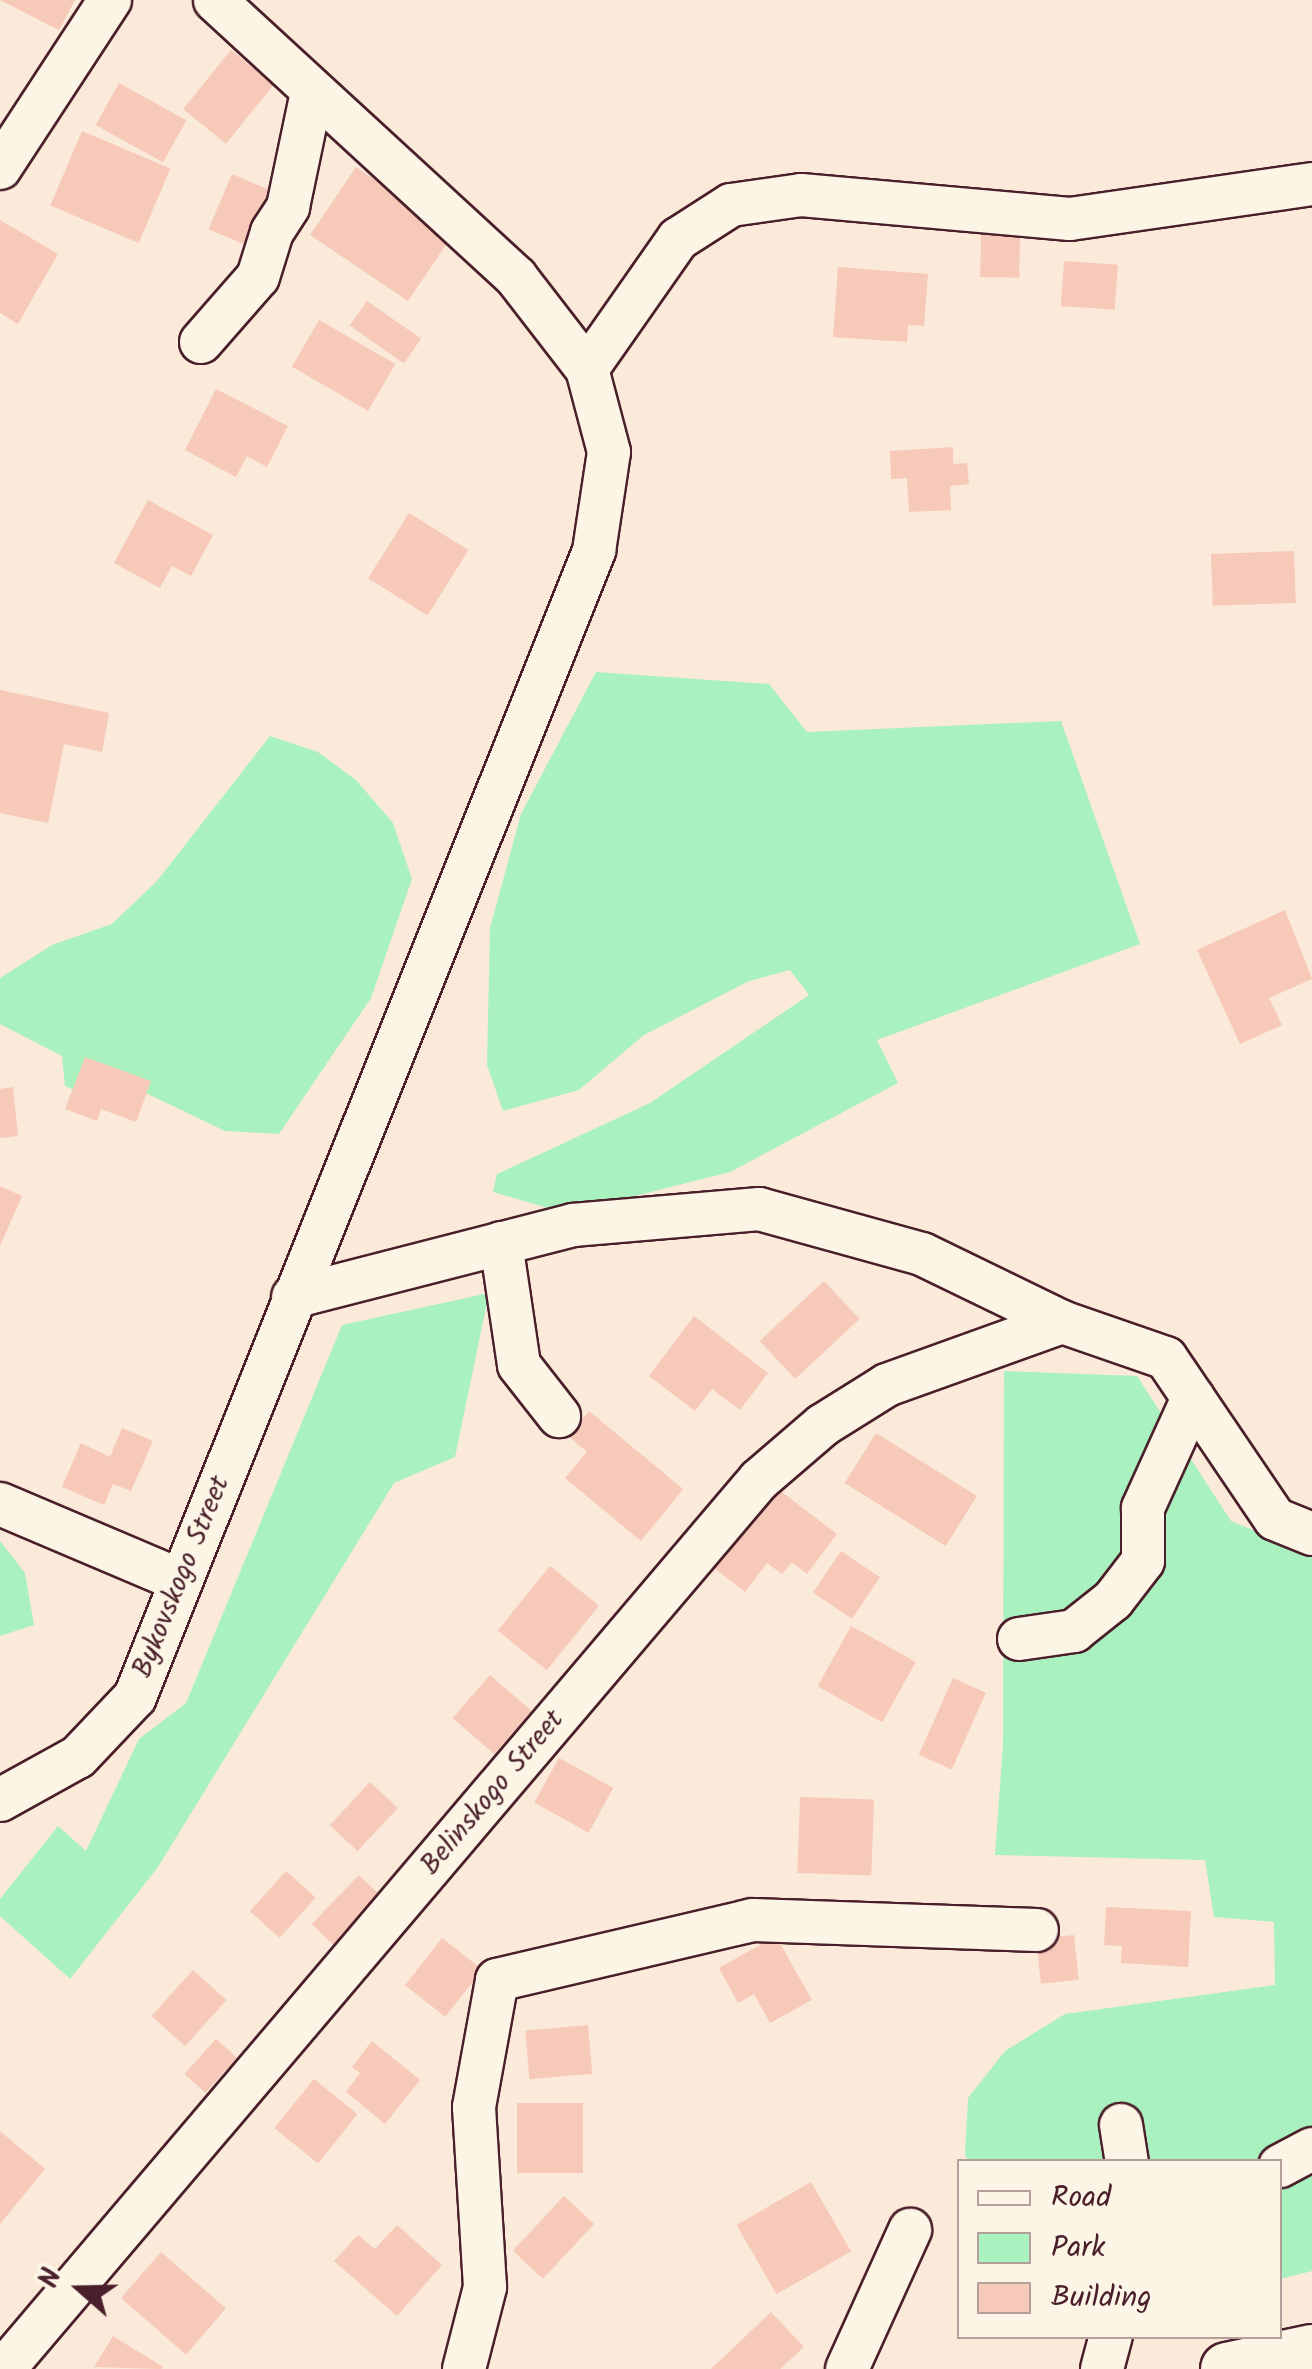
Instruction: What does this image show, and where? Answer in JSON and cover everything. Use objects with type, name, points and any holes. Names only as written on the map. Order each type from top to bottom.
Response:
[{"type":"main road","points":[[1227,2369],[1312,2352]]},
{"type":"street","points":[[0,168],[110,0]]},
{"type":"street","points":[[214,0],[516,278],[587,369],[678,238],[731,205],[801,195],[1070,219],[1312,184]]},
{"type":"street","points":[[200,342],[258,277],[272,232],[288,207],[312,92]]},
{"type":"street","name":"Bykovskogo Street","points":[[0,1800],[78,1757],[110,1730],[134,1697],[594,551],[609,452],[587,369]]},
{"type":"street","points":[[293,1298],[573,1225],[759,1209],[922,1254],[1062,1322],[1166,1358],[1275,1519],[1312,1534]]},
{"type":"street","points":[[501,1243],[519,1365],[559,1416]]},
{"type":"street","name":"Belinskogo Street","points":[[4,2369],[759,1480],[823,1425],[887,1385],[1062,1322]]},
{"type":"street","points":[[1019,1639],[1074,1632],[1112,1600],[1143,1562],[1143,1508],[1193,1398]]},
{"type":"street","points":[[0,1504],[181,1581]]},
{"type":"street","points":[[464,2369],[484,2287],[474,2107],[497,1980],[753,1920],[1037,1930]]},
{"type":"street","points":[[1282,2165],[1312,2150]]},
{"type":"street","points":[[847,2369],[910,2230]]},
{"type":"street","points":[[1102,2369],[1110,2339]]},
{"type":"green space","points":[[596,672],[769,684],[807,732],[1061,721],[1140,944],[877,1040],[898,1083],[730,1172],[631,1197],[548,1208],[493,1192],[497,1174],[650,1103],[809,995],[790,970],[749,981],[644,1035],[579,1090],[503,1111],[487,1065],[490,928],[521,814]]},
{"type":"green space","points":[[270,736],[318,752],[356,780],[393,823],[412,879],[371,998],[279,1134],[225,1131],[127,1084],[113,1106],[65,1086],[62,1056],[0,1024],[0,978],[52,945],[112,924],[157,881]]},
{"type":"green space","points":[[489,1293],[455,1457],[394,1483],[158,1867],[70,1979],[0,1916],[0,1899],[58,1826],[86,1851],[139,1739],[186,1703],[342,1325]]},
{"type":"green space","points":[[1004,1371],[1137,1376],[1231,1521],[1312,1554],[1312,2271],[1282,2278],[1282,2159],[967,2159],[968,2098],[1005,2051],[1065,2014],[1275,1985],[1274,1922],[1214,1917],[1205,1860],[995,1855],[1003,1744]]},
{"type":"green space","points":[[0,1541],[25,1573],[34,1625],[0,1636]]},
{"type":"building","points":[[0,0],[75,0],[59,30]]},
{"type":"building","points":[[231,50],[274,85],[226,144],[183,109]]},
{"type":"building","points":[[119,83],[186,120],[163,162],[96,125]]},
{"type":"building","points":[[82,131],[170,169],[139,243],[50,206]]},
{"type":"building","points":[[356,167],[454,233],[408,301],[310,235]]},
{"type":"building","points":[[232,174],[276,193],[253,248],[209,229]]},
{"type":"building","points":[[0,220],[58,254],[18,324],[0,313]]},
{"type":"building","points":[[981,233],[1020,234],[1019,278],[980,277]]},
{"type":"building","points":[[1064,261],[1118,265],[1115,310],[1061,306]]},
{"type":"building","points":[[838,267],[928,274],[924,326],[908,325],[907,342],[833,337]]},
{"type":"building","points":[[367,301],[421,339],[404,363],[350,326]]},
{"type":"building","points":[[319,320],[395,364],[368,411],[292,367]]},
{"type":"building","points":[[216,389],[288,426],[267,467],[247,456],[236,477],[185,450]]},
{"type":"building","points":[[953,447],[953,464],[967,463],[969,484],[950,486],[951,510],[909,512],[907,478],[891,479],[890,451]]},
{"type":"building","points":[[148,500],[213,535],[191,576],[172,566],[160,588],[114,563]]},
{"type":"building","points":[[409,513],[468,550],[428,615],[368,578]]},
{"type":"building","points":[[1294,551],[1296,603],[1213,606],[1211,554]]},
{"type":"building","points":[[0,690],[109,713],[102,752],[64,744],[48,823],[0,813]]},
{"type":"building","points":[[1285,910],[1312,979],[1269,998],[1282,1025],[1240,1044],[1197,950]]},
{"type":"building","points":[[85,1057],[151,1081],[136,1122],[101,1109],[97,1121],[65,1109]]},
{"type":"building","points":[[13,1087],[18,1136],[0,1138],[0,1089]]},
{"type":"building","points":[[0,1186],[22,1196],[0,1246]]},
{"type":"building","points":[[824,1281],[859,1319],[795,1379],[760,1341]]},
{"type":"building","points":[[694,1316],[768,1373],[740,1410],[712,1389],[695,1411],[649,1376]]},
{"type":"building","points":[[589,1411],[683,1489],[641,1541],[565,1478],[587,1452],[568,1436]]},
{"type":"building","points":[[122,1428],[153,1441],[131,1491],[113,1484],[104,1505],[62,1487],[81,1443],[110,1457]]},
{"type":"building","points":[[876,1433],[977,1496],[946,1546],[845,1483]]},
{"type":"building","points":[[775,1487],[837,1534],[807,1574],[792,1562],[782,1574],[767,1563],[745,1592],[714,1568]]},
{"type":"building","points":[[841,1551],[880,1577],[852,1619],[813,1592]]},
{"type":"building","points":[[550,1566],[599,1606],[547,1670],[498,1631]]},
{"type":"building","points":[[851,1626],[916,1662],[882,1722],[818,1686]]},
{"type":"building","points":[[490,1675],[532,1711],[494,1754],[453,1718]]},
{"type":"building","points":[[953,1678],[986,1693],[952,1769],[919,1755]]},
{"type":"building","points":[[559,1758],[613,1788],[589,1833],[534,1803]]},
{"type":"building","points":[[370,1782],[398,1808],[358,1851],[330,1825]]},
{"type":"building","points":[[800,1797],[874,1800],[871,1876],[797,1873]]},
{"type":"building","points":[[286,1871],[316,1898],[280,1938],[250,1911]]},
{"type":"building","points":[[359,1875],[381,1896],[333,1945],[312,1924]]},
{"type":"building","points":[[1106,1907],[1191,1911],[1188,1967],[1121,1963],[1122,1946],[1104,1945]]},
{"type":"building","points":[[1074,1935],[1079,1980],[1041,1984],[1036,1939]]},
{"type":"building","points":[[776,1936],[812,2000],[770,2023],[754,1994],[738,2003],[719,1968]]},
{"type":"building","points":[[442,1938],[482,1969],[445,2017],[405,1985]]},
{"type":"building","points":[[193,1970],[226,2000],[185,2046],[152,2016]]},
{"type":"building","points":[[588,2025],[592,2074],[530,2079],[525,2030]]},
{"type":"building","points":[[216,2039],[237,2058],[205,2093],[185,2074]]},
{"type":"building","points":[[372,2041],[420,2080],[385,2124],[346,2092],[360,2073],[352,2067]]},
{"type":"building","points":[[314,2079],[358,2114],[318,2163],[274,2128]]},
{"type":"building","points":[[517,2103],[583,2103],[583,2173],[517,2173]]},
{"type":"building","points":[[0,2131],[45,2169],[0,2224]]},
{"type":"building","points":[[811,2182],[851,2251],[777,2294],[737,2225]]},
{"type":"building","points":[[564,2196],[594,2224],[543,2279],[513,2251]]},
{"type":"building","points":[[397,2225],[442,2265],[397,2316],[334,2261],[358,2235],[375,2249]]},
{"type":"building","points":[[161,2252],[226,2308],[186,2354],[121,2298]]},
{"type":"building","points":[[771,2312],[804,2347],[780,2369],[711,2369]]},
{"type":"building","points":[[113,2336],[163,2367],[94,2367]]}]
